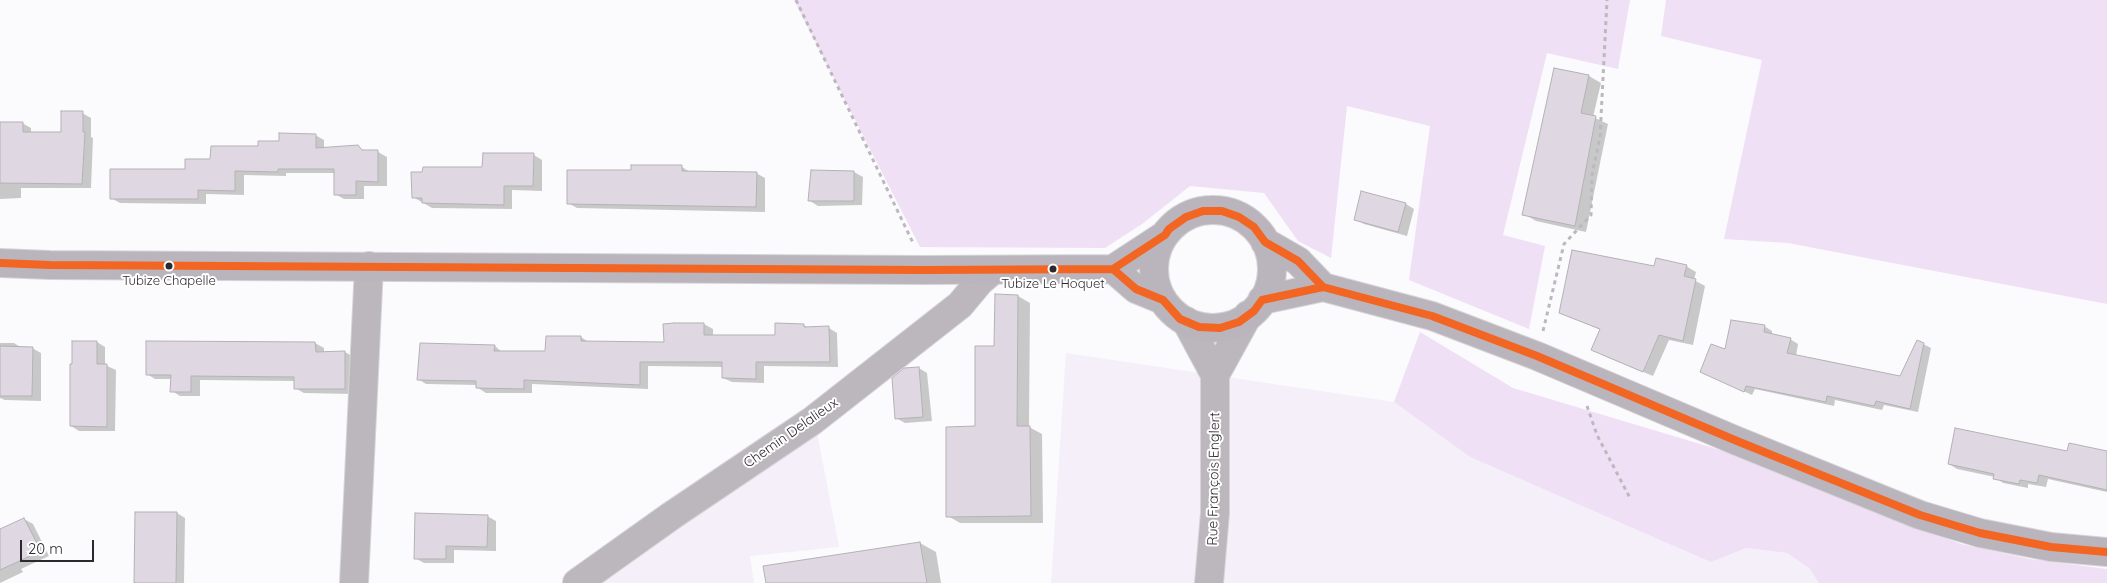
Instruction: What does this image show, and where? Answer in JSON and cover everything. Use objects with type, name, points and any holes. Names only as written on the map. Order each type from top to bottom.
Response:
[{"type":"main road","points":[[1203,211],[1222,211],[1240,217],[1254,227],[1265,242],[1271,260],[1271,278],[1255,308],[1239,322],[1220,328],[1199,327],[1180,319],[1163,300],[1156,286],[1154,266],[1158,246],[1169,229],[1186,217],[1203,211]]},
{"type":"main road","points":[[0,263],[924,270],[1113,269],[1165,235]]},
{"type":"main road","points":[[1265,242],[1298,262],[1323,287],[1432,316],[1537,356],[1737,441],[1920,515],[1980,533],[2051,547],[2107,552]]},
{"type":"main road","points":[[1113,269],[1136,289],[1163,300]]},
{"type":"main road","points":[[1255,308],[1323,287]]},
{"type":"street","points":[[354,583],[369,266]]},
{"type":"street","name":"Chemin Delalieux","points":[[577,583],[671,516],[812,421],[960,305],[980,281],[993,270]]},
{"type":"street","points":[[1215,376],[1255,308]]},
{"type":"street","points":[[1186,321],[1215,376]]},
{"type":"street","name":"Rue François Englert","points":[[1209,583],[1215,513],[1215,376]]},
{"type":"path","points":[[796,0],[909,233],[924,270]]},
{"type":"path","points":[[1537,356],[1564,244],[1591,215],[1592,175],[1600,137],[1607,0]]},
{"type":"path","points":[[1575,371],[1597,435],[1630,498]]},
{"type":"shaded area","points":[[794,0],[1630,0],[1618,69],[1547,53],[1503,235],[1545,246],[1529,329],[1409,280],[1430,126],[1347,106],[1331,258],[1298,241],[1264,193],[1190,186],[1142,224],[1105,248],[920,247]]},
{"type":"shaded area","points":[[1666,0],[2107,0],[2107,304],[1788,243],[1724,239],[1762,60],[1661,36]]},
{"type":"shaded area","points":[[1420,332],[1513,388],[1737,455],[1961,544],[2030,559],[2107,569],[2107,583],[1819,583],[1809,568],[1787,553],[1746,548],[1711,562],[1470,457],[1394,402]]},
{"type":"shaded area","points":[[1066,353],[1394,402],[1470,457],[1711,561],[1746,548],[1787,553],[1809,568],[1819,583],[1051,583]]},
{"type":"shaded area","points":[[816,427],[839,547],[750,556],[754,583],[597,583]]},
{"type":"building","points":[[1554,68],[1589,75],[1581,113],[1596,116],[1575,226],[1522,215]]},
{"type":"building","points":[[61,111],[83,111],[83,132],[85,132],[82,184],[0,183],[0,122],[23,122],[23,132],[61,132]]},
{"type":"building","points":[[279,133],[316,134],[316,148],[358,145],[362,150],[378,150],[378,182],[356,181],[356,195],[334,195],[334,169],[278,169],[278,172],[235,171],[235,191],[198,190],[198,199],[110,199],[110,169],[185,169],[185,159],[210,159],[211,146],[258,146],[258,141],[279,141]]},
{"type":"building","points":[[483,153],[534,153],[533,186],[504,186],[504,205],[422,203],[422,198],[412,198],[411,172],[422,172],[423,167],[482,167]]},
{"type":"building","points":[[631,165],[682,165],[682,171],[757,172],[756,207],[567,204],[567,170],[631,170]]},
{"type":"building","points":[[811,170],[854,171],[854,201],[808,201]]},
{"type":"building","points":[[1361,191],[1406,203],[1398,232],[1354,220]]},
{"type":"building","points":[[1572,250],[1654,266],[1656,258],[1687,265],[1684,276],[1696,279],[1683,341],[1659,335],[1643,372],[1591,350],[1600,329],[1559,313]]},
{"type":"building","points":[[995,294],[1018,295],[1017,426],[1030,426],[1031,516],[946,517],[946,427],[975,426],[975,346],[994,346]]},
{"type":"building","points":[[1731,320],[1765,325],[1764,332],[1791,338],[1787,353],[1900,376],[1917,340],[1924,343],[1910,409],[1876,401],[1874,406],[1827,396],[1826,402],[1746,386],[1744,392],[1700,372],[1711,344],[1725,349]]},
{"type":"building","points":[[704,323],[704,335],[775,335],[775,323],[804,324],[804,327],[829,326],[830,362],[756,362],[756,379],[722,378],[722,362],[640,362],[640,385],[524,380],[524,389],[476,388],[476,381],[417,380],[420,343],[495,345],[494,351],[545,351],[546,336],[581,336],[581,341],[664,342],[663,324]]},
{"type":"building","points":[[72,341],[97,341],[97,364],[107,364],[107,427],[70,426]]},
{"type":"building","points":[[146,341],[315,342],[316,352],[345,351],[345,389],[294,389],[294,377],[191,376],[191,392],[170,392],[171,375],[146,375]]},
{"type":"building","points":[[0,346],[33,347],[32,396],[0,396]]},
{"type":"building","points":[[919,367],[923,417],[895,419],[892,378],[904,368]]},
{"type":"building","points":[[1955,428],[2067,451],[2069,443],[2107,451],[2107,490],[2039,475],[2037,483],[2020,480],[2019,484],[1993,479],[1994,474],[1948,464]]},
{"type":"building","points":[[135,512],[177,512],[176,583],[134,583]]},
{"type":"building","points":[[415,513],[488,515],[487,547],[446,546],[446,559],[414,559]]},
{"type":"building","points":[[24,518],[41,551],[0,570],[0,529]]},
{"type":"building","points":[[920,542],[927,583],[766,583],[763,566]]},
{"type":"transit line","points":[[1113,269],[1165,235],[1169,229],[1186,217],[1203,211],[1222,211],[1239,217],[1254,227],[1265,242],[1298,261],[1323,287]]},
{"type":"transit line","points":[[0,263],[50,265],[924,270],[1113,269]]},
{"type":"transit line","points":[[1113,269],[1136,289],[1163,300],[1180,319],[1199,327],[1220,328],[1239,322],[1254,311],[1262,300],[1323,287],[1432,316],[1537,356],[1737,441],[1920,515],[1980,533],[2051,547],[2107,552]]},
{"type":"place","name":"Tubize Chapelle","points":[[169,266]]},
{"type":"place","name":"Tubize Le Hoquet","points":[[1053,269]]}]
